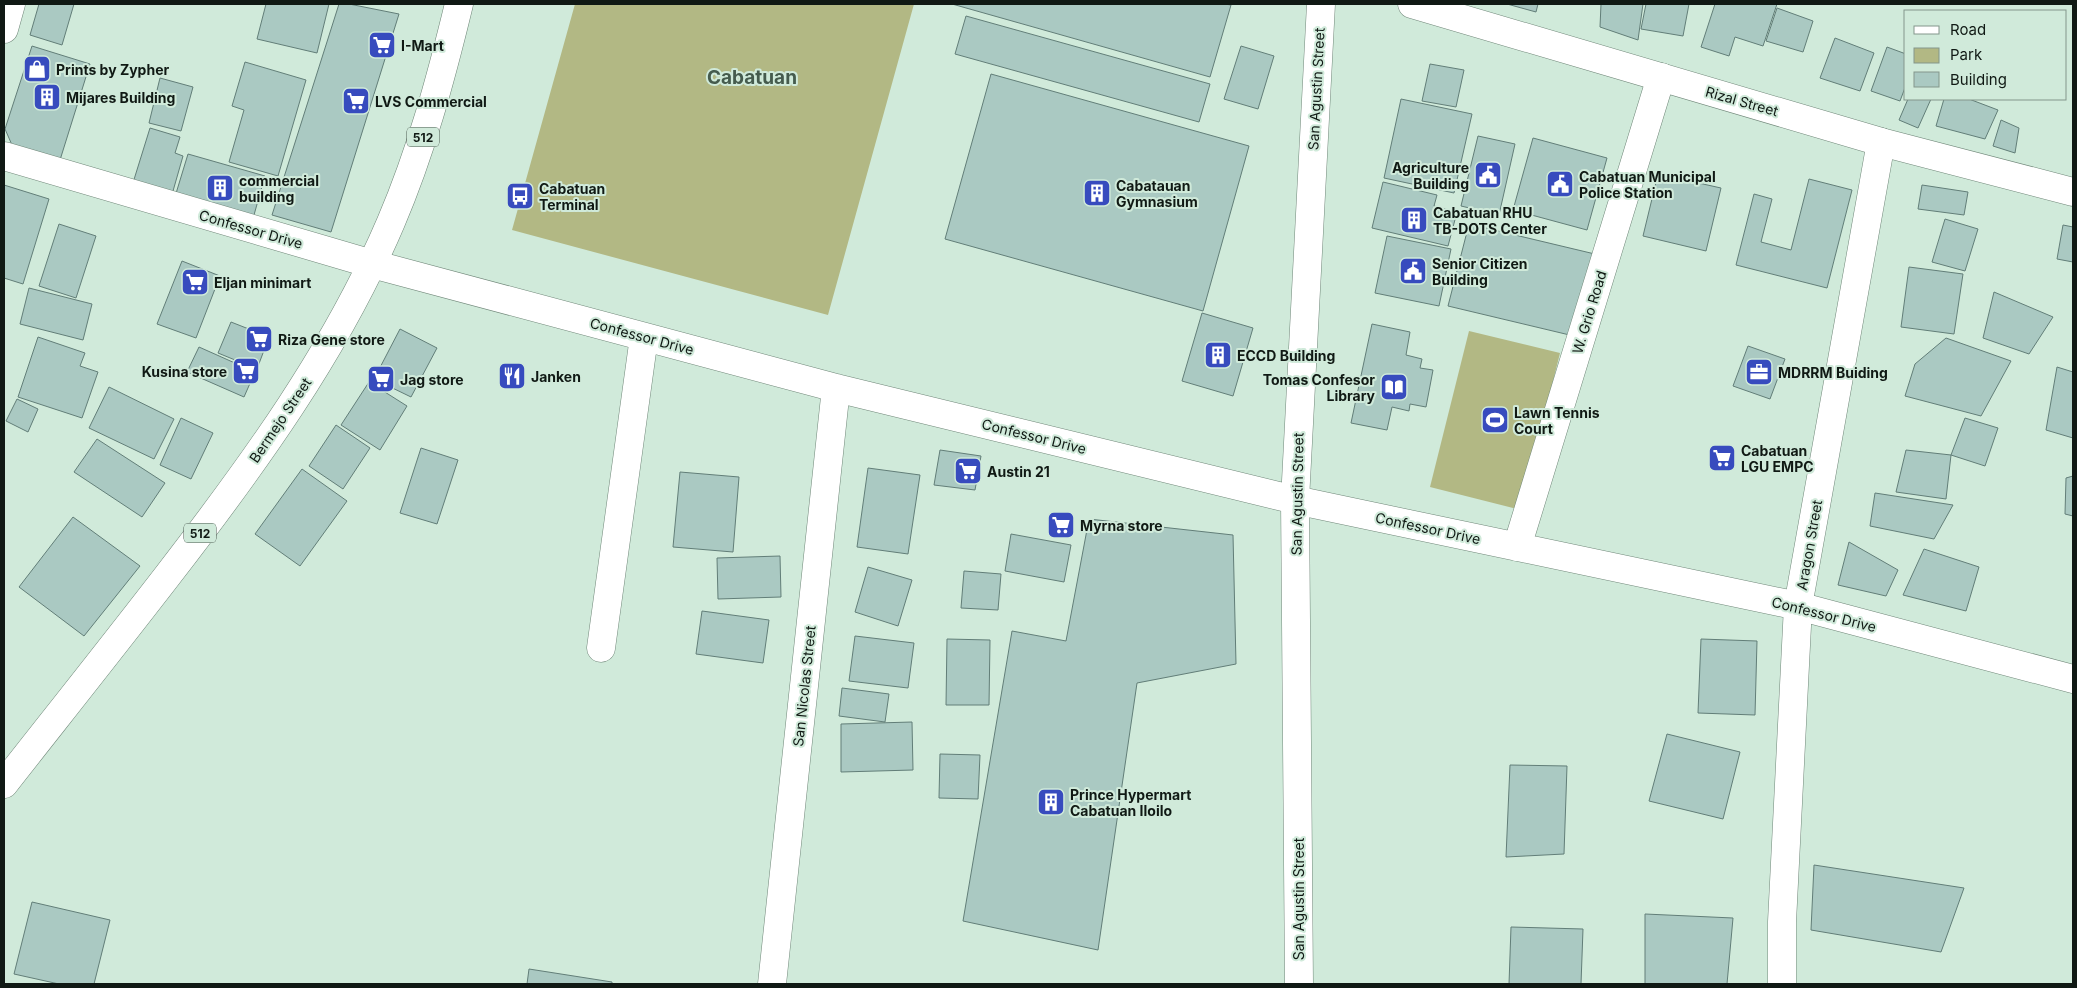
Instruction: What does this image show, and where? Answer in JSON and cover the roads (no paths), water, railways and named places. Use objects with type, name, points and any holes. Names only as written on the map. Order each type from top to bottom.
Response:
[{"type":"street","points":[[4,29],[10,4]]},
{"type":"street","name":"Bermejo Street","points":[[4,784],[123,634],[234,488],[310,376],[342,324],[391,223],[414,164],[440,81],[460,4]]},
{"type":"street","name":"San Agustin Street","points":[[1299,984],[1295,500],[1321,4]]},
{"type":"street","name":"Rizal Street","points":[[1412,4],[1881,142],[2073,192]]},
{"type":"street","name":"W. Grio Road","points":[[1517,546],[1661,77]]},
{"type":"street","name":"Aragon Street","points":[[1782,984],[1782,922],[1798,606],[1881,142]]},
{"type":"street","name":"Confessor Drive","points":[[4,156],[372,264],[836,388],[1295,500],[1798,606],[2073,679]]},
{"type":"street","points":[[601,648],[644,337]]},
{"type":"street","name":"San Nicolas Street","points":[[772,984],[836,388]]},
{"type":"place","name":"I-Mart","points":[[382,45]]},
{"type":"place","name":"Prints by Zypher","points":[[37,69]]},
{"type":"place","name":"Mijares Building","points":[[47,97]]},
{"type":"place","name":"LVS Commercial","points":[[356,101]]},
{"type":"place","name":"Agriculture Building","points":[[1488,175]]},
{"type":"place","name":"Cabatuan Municipal Police Station","points":[[1560,184]]},
{"type":"place","name":"commercial building","points":[[220,188]]},
{"type":"place","name":"Cabatauan Gymnasium","points":[[1097,193]]},
{"type":"place","name":"Cabatuan Terminal","points":[[520,196]]},
{"type":"place","name":"Cabatuan RHU TB-DOTS Center","points":[[1414,220]]},
{"type":"place","name":"Senior Citizen Building","points":[[1413,271]]},
{"type":"place","name":"Eljan minimart","points":[[195,282]]},
{"type":"place","name":"Riza Gene store","points":[[259,339]]},
{"type":"place","name":"ECCD Building","points":[[1218,355]]},
{"type":"place","name":"Kusina store","points":[[246,371]]},
{"type":"place","name":"MDRRM Buiding","points":[[1759,372]]},
{"type":"place","name":"Janken","points":[[512,376]]},
{"type":"place","name":"Jag store","points":[[381,379]]},
{"type":"place","name":"Tomas Confesor Library","points":[[1394,387]]},
{"type":"place","name":"Lawn Tennis Court","points":[[1495,420]]},
{"type":"place","name":"Cabatuan LGU EMPC","points":[[1722,458]]},
{"type":"place","name":"Austin 21","points":[[968,471]]},
{"type":"place","name":"Myrna store","points":[[1061,525]]},
{"type":"place","name":"Prince Hypermart Cabatuan Iloilo","points":[[1051,802]]},
{"type":"district","name":"Cabatuan","points":[[752,77]]}]
